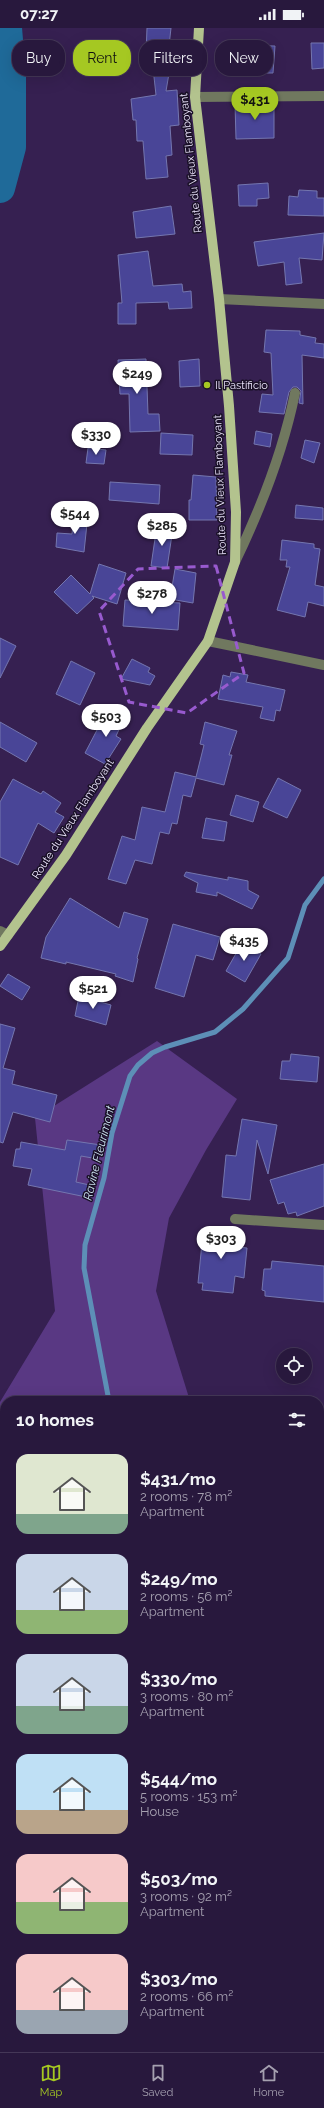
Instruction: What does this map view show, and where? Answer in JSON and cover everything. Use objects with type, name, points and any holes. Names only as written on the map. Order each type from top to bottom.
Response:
[{"type":"main road","name":"Route du Vieux Flamboyant","points":[[0,946],[4,933],[66,855],[147,728],[208,640],[235,562],[236,512],[230,406],[195,97],[199,28]]},
{"type":"street","points":[[195,97],[324,96]]},
{"type":"street","points":[[219,299],[324,304]]},
{"type":"street","points":[[235,562],[250,532],[279,456],[295,393]]},
{"type":"street","points":[[208,640],[324,665]]},
{"type":"street","points":[[235,1219],[324,1225]]},
{"type":"highlighted area","points":[[216,566],[244,673],[187,713],[129,702],[99,611],[138,569]]},
{"type":"shaded area","points":[[157,1041],[237,1099],[206,1150],[169,1218],[156,1291],[188,1396],[4,1396],[55,1311],[35,1118]]},
{"type":"building","points":[[147,28],[171,28],[170,40],[147,40]]},
{"type":"building","points":[[311,43],[324,43],[324,68],[312,69]]},
{"type":"building","points":[[273,46],[275,46],[273,73]]},
{"type":"building","points":[[154,76],[169,76],[166,91],[177,90],[179,125],[170,126],[172,155],[166,156],[168,177],[146,179],[143,141],[137,141],[136,120],[133,120],[131,99],[156,95]]},
{"type":"building","points":[[274,103],[274,138],[236,139],[235,104]]},
{"type":"building","points":[[268,183],[269,198],[257,199],[257,206],[239,206],[238,185]]},
{"type":"building","points":[[299,190],[317,191],[317,198],[324,198],[324,216],[288,215],[289,196],[298,197]]},
{"type":"building","points":[[171,206],[175,234],[136,238],[133,212]]},
{"type":"building","points":[[324,233],[322,260],[299,258],[302,283],[286,285],[284,262],[258,266],[254,242]]},
{"type":"building","points":[[148,251],[153,286],[182,284],[183,292],[191,291],[192,308],[169,309],[168,302],[136,303],[136,324],[118,324],[118,303],[122,303],[118,255]]},
{"type":"building","points":[[266,330],[300,331],[300,335],[316,338],[315,343],[324,344],[324,358],[302,355],[303,404],[299,403],[301,391],[297,387],[293,387],[289,392],[284,414],[259,412],[262,394],[273,395],[271,353],[264,352]]},
{"type":"building","points":[[146,359],[148,414],[159,414],[160,431],[130,432],[129,394],[120,394],[118,360]]},
{"type":"building","points":[[199,359],[200,386],[180,387],[179,361]]},
{"type":"building","points":[[256,431],[272,434],[270,447],[254,444]]},
{"type":"building","points":[[161,433],[193,435],[192,455],[160,454]]},
{"type":"building","points":[[305,440],[320,443],[314,463],[301,458]]},
{"type":"building","points":[[88,448],[106,450],[104,464],[86,463]]},
{"type":"building","points":[[193,475],[216,477],[217,520],[189,520],[189,500],[191,500]]},
{"type":"building","points":[[110,482],[160,485],[159,504],[109,500]]},
{"type":"building","points":[[296,505],[323,508],[323,520],[295,518]]},
{"type":"building","points":[[74,513],[88,514],[84,552],[56,547],[57,533],[72,534]]},
{"type":"building","points":[[157,525],[173,528],[167,568],[151,566]]},
{"type":"building","points":[[282,540],[314,544],[314,548],[320,549],[315,585],[324,587],[324,606],[308,602],[305,617],[277,610],[290,567],[286,567],[287,560],[280,560]]},
{"type":"building","points":[[99,564],[126,573],[117,604],[92,596],[94,598],[77,614],[54,592],[71,575],[90,594]]},
{"type":"building","points":[[175,569],[196,573],[193,603],[170,599]]},
{"type":"building","points":[[125,600],[180,603],[178,630],[123,626]]},
{"type":"building","points":[[0,638],[16,646],[0,678]]},
{"type":"building","points":[[132,659],[150,668],[148,672],[155,676],[150,685],[121,679]]},
{"type":"building","points":[[71,661],[95,673],[80,705],[56,694]]},
{"type":"building","points":[[231,672],[248,675],[246,682],[285,690],[280,711],[276,710],[274,721],[260,718],[263,707],[218,699],[223,675],[230,677]]},
{"type":"building","points":[[107,711],[124,719],[116,736],[121,739],[105,764],[85,753]]},
{"type":"building","points":[[0,722],[37,743],[26,762],[0,747]]},
{"type":"building","points":[[205,722],[237,731],[229,755],[232,755],[224,785],[196,778],[191,797],[183,795],[177,824],[172,823],[169,834],[160,832],[152,864],[135,860],[126,884],[108,879],[122,836],[135,840],[142,807],[165,812],[175,772],[196,777],[204,745],[200,744]]},
{"type":"building","points":[[278,778],[301,790],[287,818],[263,807]]},
{"type":"building","points":[[13,779],[41,794],[43,791],[61,803],[55,812],[64,817],[54,833],[38,823],[18,865],[0,857],[0,802]]},
{"type":"building","points":[[236,795],[259,802],[253,822],[230,815]]},
{"type":"building","points":[[206,818],[227,822],[224,841],[202,838]]},
{"type":"building","points":[[186,872],[228,880],[228,877],[248,881],[248,890],[259,896],[252,909],[217,892],[217,896],[196,892],[198,883],[184,876]]},
{"type":"building","points":[[70,898],[119,928],[124,912],[148,919],[137,958],[133,982],[115,976],[116,974],[66,962],[66,964],[41,958],[46,937]]},
{"type":"building","points":[[173,924],[220,937],[213,960],[196,955],[184,997],[155,988]]},
{"type":"building","points":[[242,943],[261,954],[245,982],[226,971]]},
{"type":"building","points":[[8,974],[30,987],[22,1000],[0,986]]},
{"type":"building","points":[[79,996],[111,1005],[106,1025],[75,1016]]},
{"type":"building","points":[[0,1024],[15,1028],[3,1068],[15,1071],[12,1084],[57,1095],[50,1122],[13,1112],[3,1143],[0,1142]]},
{"type":"building","points":[[291,1054],[319,1057],[317,1082],[280,1079],[282,1061],[290,1061]]},
{"type":"building","points":[[242,1119],[277,1125],[268,1174],[257,1140],[250,1200],[222,1197],[226,1155],[236,1156]]},
{"type":"building","points":[[67,1140],[101,1145],[98,1159],[81,1156],[76,1182],[94,1186],[91,1198],[28,1185],[32,1169],[13,1166],[16,1149],[20,1149],[21,1142],[65,1150]]},
{"type":"building","points":[[324,1164],[324,1206],[297,1216],[296,1212],[288,1214],[284,1202],[278,1204],[270,1180]]},
{"type":"building","points":[[208,1227],[240,1230],[238,1247],[247,1248],[244,1278],[235,1276],[233,1293],[202,1290],[203,1283],[198,1283],[203,1233],[208,1234]]},
{"type":"building","points":[[272,1261],[324,1266],[324,1302],[265,1296],[265,1291],[262,1290],[264,1269],[271,1269]]},
{"type":"waterway","points":[[0,188],[11,147],[11,77],[7,28]]},
{"type":"waterway","name":"Ravine Fleurimont","points":[[108,1396],[84,1268],[85,1245],[104,1178],[112,1133],[130,1076],[138,1065],[152,1053],[165,1047],[215,1032],[243,1009],[288,958],[305,905],[324,879]]},
{"type":"place","name":"Il Pastificio","points":[[207,385]]}]
